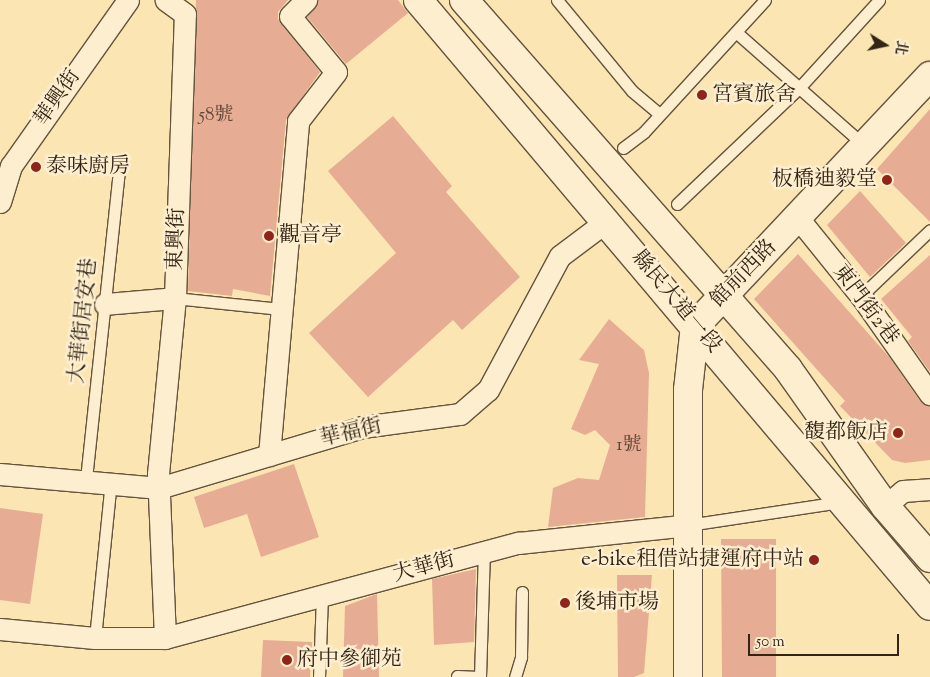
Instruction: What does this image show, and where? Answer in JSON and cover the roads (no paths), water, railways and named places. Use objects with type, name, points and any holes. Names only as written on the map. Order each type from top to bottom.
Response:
[{"type":"main road","name":"縣民大道一段","points":[[418,0],[930,606]]},
{"type":"main road","name":"縣民大道一段","points":[[464,0],[788,369],[885,506],[930,558]]},
{"type":"main road","name":"館前西路","points":[[688,677],[688,390],[695,326],[930,76]]},
{"type":"street","name":"華興街","points":[[0,202],[6,163],[128,0]]},
{"type":"street","name":"東興街","points":[[159,488],[162,409],[175,298],[185,14],[166,0]]},
{"type":"street","points":[[269,455],[298,121],[336,72],[290,16],[306,0]]},
{"type":"street","name":"華福街","points":[[0,474],[111,481],[159,488],[362,427],[460,414],[488,390],[560,256],[596,229],[604,218]]},
{"type":"street","name":"東門街2巷","points":[[798,218],[861,296],[930,394]]},
{"type":"street","points":[[105,304],[175,298]]},
{"type":"street","points":[[159,488],[165,638]]},
{"type":"street","points":[[885,506],[902,491],[930,489]]},
{"type":"street","name":"大華街","points":[[0,628],[94,638],[165,638],[518,543],[688,525]]},
{"type":"lane","points":[[557,0],[632,91],[659,114]]},
{"type":"lane","points":[[623,148],[659,114],[765,0]]},
{"type":"lane","points":[[677,204],[800,88],[879,0]]},
{"type":"lane","points":[[737,32],[864,145]]},
{"type":"lane","name":"大華街居安巷","points":[[86,479],[119,168]]},
{"type":"lane","points":[[861,296],[930,230]]},
{"type":"lane","points":[[175,298],[282,309]]},
{"type":"lane","points":[[94,638],[111,481]]},
{"type":"lane","points":[[688,525],[844,502]]},
{"type":"lane","points":[[457,676],[479,677],[484,552]]},
{"type":"lane","points":[[515,677],[521,656],[522,592]]},
{"type":"lane","points":[[319,677],[322,595]]},
{"type":"place","name":"宮賓旅舍","points":[[702,95]]},
{"type":"place","name":"泰味廚房","points":[[36,167]]},
{"type":"place","name":"板橋迪毅堂","points":[[887,180]]},
{"type":"place","name":"觀音亭","points":[[269,236]]},
{"type":"place","name":"馥都飯店","points":[[898,433]]},
{"type":"place","name":"e-bike租借站捷運府中站","points":[[814,560]]},
{"type":"place","name":"後埔市場","points":[[565,603]]},
{"type":"place","name":"府中參御苑","points":[[287,660]]}]
